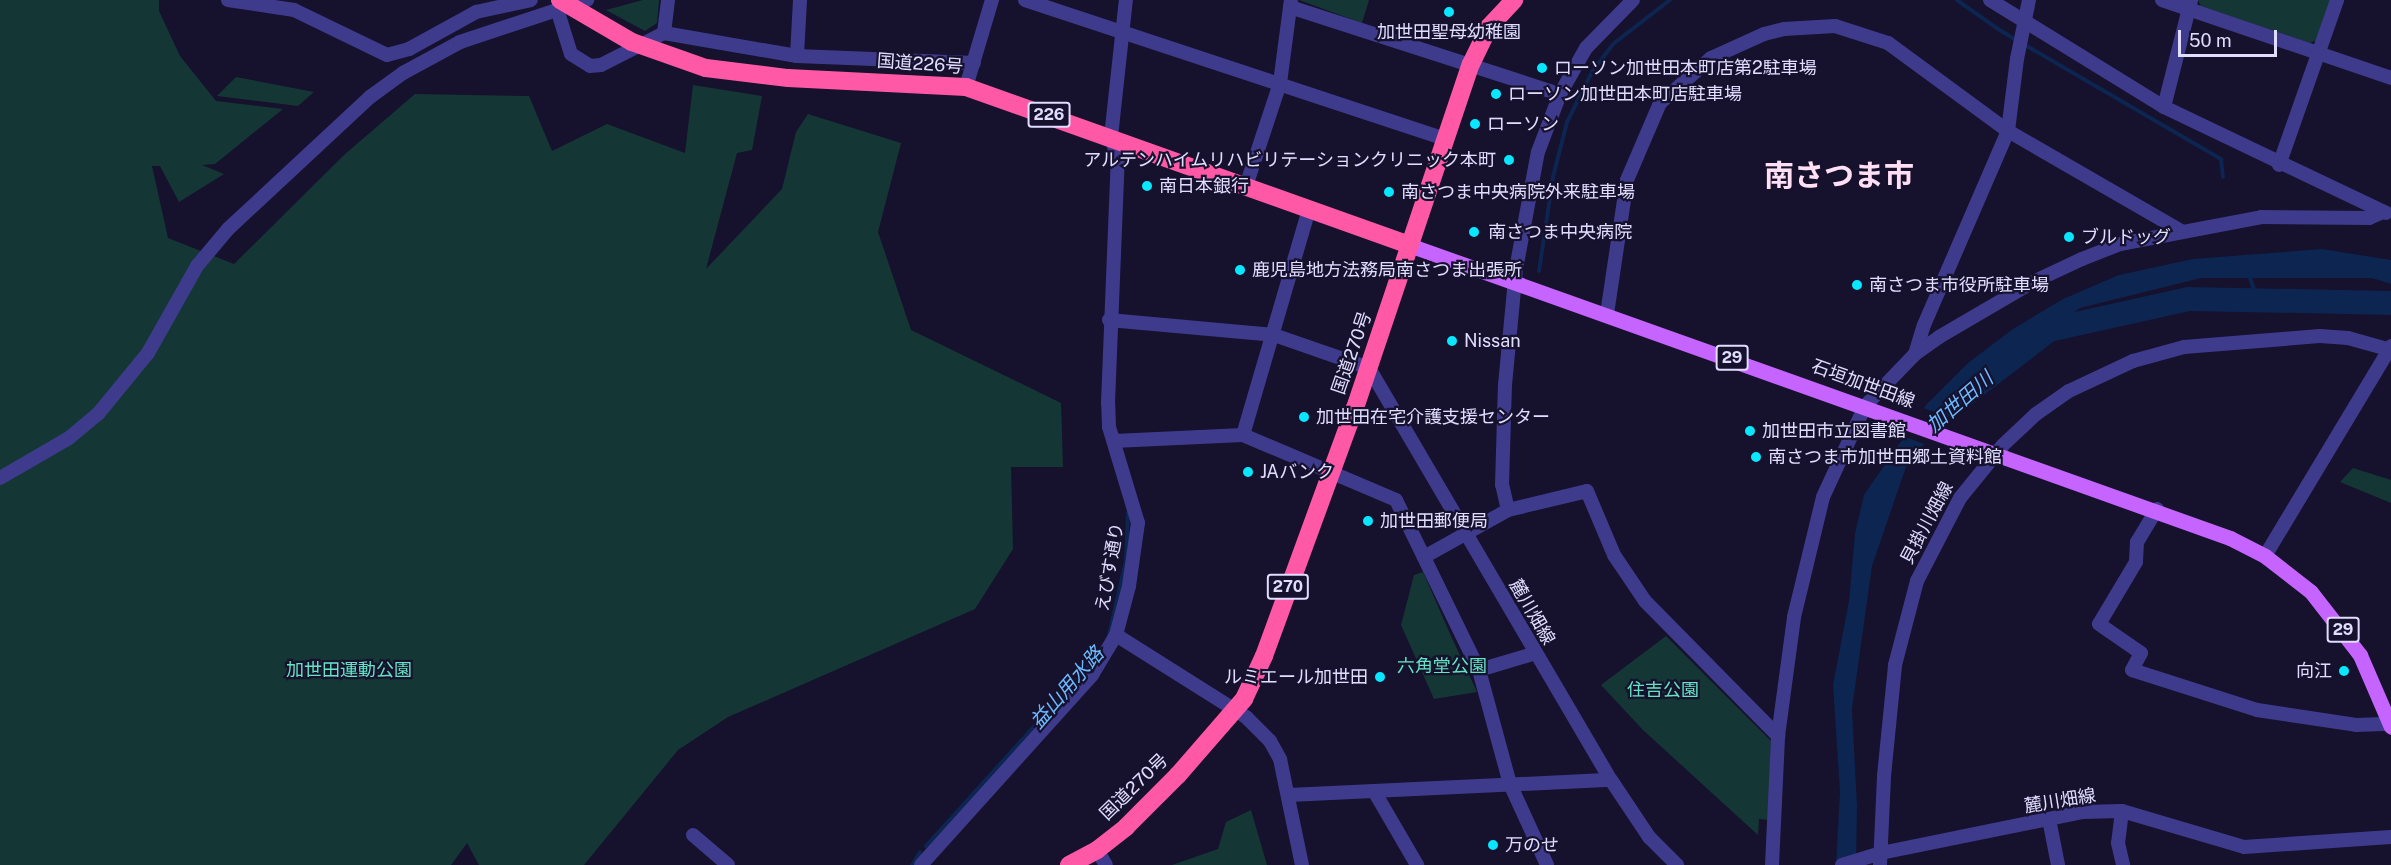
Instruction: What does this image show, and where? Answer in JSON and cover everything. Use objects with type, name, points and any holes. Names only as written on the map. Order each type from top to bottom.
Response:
[{"type":"highway","name":"国道270号","points":[[1069,865],[1102,857],[1237,711],[1264,656],[1332,471],[1471,64],[1489,27],[1514,0]]},
{"type":"highway","name":"国道226号","points":[[559,4],[609,31],[673,59],[739,74],[966,87],[1409,245]]},
{"type":"main road","name":"石垣加世田線","points":[[1409,245],[2157,509],[2265,556],[2311,592],[2343,629],[2365,665],[2391,725]]},
{"type":"street","points":[[228,0],[294,10],[387,55],[409,49],[476,12],[531,0]]},
{"type":"street","points":[[0,478],[69,438],[104,407],[148,353],[197,266],[228,229],[370,97],[403,73],[460,42],[559,4],[587,0]]},
{"type":"street","points":[[664,33],[668,0]]},
{"type":"street","points":[[797,56],[800,0]]},
{"type":"street","points":[[966,87],[993,0]]},
{"type":"street","points":[[1024,0],[1446,139]]},
{"type":"street","name":"えびす通り","points":[[921,865],[1092,675],[1116,635],[1129,586],[1138,523],[1109,427],[1109,320],[1118,159],[1111,137],[1126,0]]},
{"type":"street","points":[[1990,0],[2023,27],[2164,107],[2279,165],[2387,214]]},
{"type":"street","points":[[1915,354],[1924,325],[2008,131],[2018,51],[2029,0]]},
{"type":"street","points":[[2162,0],[2190,5],[2391,78]]},
{"type":"street","points":[[2279,165],[2337,0]]},
{"type":"street","points":[[1508,510],[1502,485],[1504,407],[1538,152],[1560,94],[1586,48],[1628,1]]},
{"type":"street","points":[[559,4],[572,54],[590,66],[601,65],[664,33],[797,56],[974,63]]},
{"type":"street","points":[[1246,186],[1280,83],[1291,4],[1560,94]]},
{"type":"street","points":[[2164,107],[2190,5]]},
{"type":"street","points":[[1603,313],[1627,180],[1660,103],[1711,58],[1764,34],[1784,29],[1835,26],[1888,43],[2008,131],[2181,231]]},
{"type":"street","points":[[1244,435],[1309,209]]},
{"type":"street","points":[[1772,865],[1778,736],[1794,616],[1812,532],[1823,497],[1865,406],[1915,354],[1963,322],[2063,267],[2120,244],[2260,217],[2369,218],[2387,214]]},
{"type":"street","points":[[1109,320],[1274,335],[1369,368]]},
{"type":"street","name":"貝掛川畑線","points":[[1878,858],[1891,693],[1914,590],[1959,498],[2003,446],[2036,414],[2069,391],[2133,361],[2184,346],[2320,336],[2348,338],[2390,349]]},
{"type":"street","points":[[2265,556],[2390,349]]},
{"type":"street","name":"麓川畑線","points":[[1369,368],[1611,780],[1649,837],[1677,865]]},
{"type":"street","points":[[1114,441],[1244,435],[1396,500],[1479,670],[1510,784],[1547,865]]},
{"type":"street","points":[[1424,557],[1508,510],[1587,491],[1605,537],[1639,593],[1778,736]]},
{"type":"street","points":[[2157,509],[2137,542],[2136,562],[2099,624],[2141,653],[2132,670],[2257,710],[2356,725],[2391,725]]},
{"type":"street","points":[[1116,635],[1237,711],[1270,741],[1280,759],[1302,865]]},
{"type":"street","points":[[1479,670],[1536,653]]},
{"type":"street","points":[[1289,795],[1611,780]]},
{"type":"street","points":[[1374,790],[1417,865]]},
{"type":"street","points":[[2122,811],[2118,843],[2123,865]]},
{"type":"street","name":"麓川畑線","points":[[1842,865],[2049,819],[2122,811],[2233,846],[2280,848],[2391,837]]},
{"type":"street","points":[[2049,819],[2058,865]]},
{"type":"street","points":[[693,835],[728,865]]},
{"type":"street","points":[[1878,858],[1889,865]]},
{"type":"green space","name":"加世田運動公園","points":[[0,0],[159,0],[159,11],[180,56],[216,101],[283,109],[215,164],[202,165],[224,174],[179,202],[160,166],[152,166],[168,238],[234,264],[344,155],[415,94],[529,96],[552,151],[607,124],[685,153],[693,85],[762,96],[752,150],[737,153],[706,269],[782,189],[796,132],[808,114],[901,143],[878,232],[911,330],[1061,403],[1063,467],[1011,467],[1013,549],[975,609],[728,717],[678,750],[584,865],[479,865],[467,843],[451,865],[0,865]]},
{"type":"green space","points":[[643,0],[659,0],[657,23],[645,31],[606,10]]},
{"type":"green space","points":[[1299,0],[1369,0],[1362,23]]},
{"type":"green space","points":[[2198,0],[2331,0],[2317,40],[2310,43],[2201,6]]},
{"type":"green space","points":[[236,77],[314,92],[298,106],[217,96]]},
{"type":"green space","points":[[2353,468],[2391,480],[2391,503],[2340,482]]},
{"type":"green space","name":"六角堂公園","points":[[1423,572],[1477,692],[1434,699],[1401,625],[1414,575]]},
{"type":"green space","name":"住吉公園","points":[[1666,636],[1771,741],[1768,820],[1759,819],[1758,835],[1643,730],[1601,685]]},
{"type":"green space","points":[[1251,810],[1267,865],[1172,865],[1218,849],[1226,822]]},
{"type":"water","points":[[2322,249],[2391,260],[2391,284],[2372,278],[2201,278],[2080,308],[1994,368],[1952,409],[1906,467],[1872,566],[1852,709],[1857,806],[1856,865],[1836,865],[1840,792],[1833,685],[1849,601],[1855,533],[1864,495],[1926,405],[1968,363],[2013,329],[2063,299],[2119,275],[2193,259]]},
{"type":"pier","points":[[1920,407],[1949,417],[1927,445],[1900,435]]},
{"type":"waterway","points":[[1539,271],[1553,177],[1567,122],[1592,72],[1613,44],[1670,0]]},
{"type":"waterway","points":[[1957,0],[2001,31],[2221,159],[2223,177]]},
{"type":"waterway","points":[[2249,275],[2257,298]]},
{"type":"waterway","name":"加世田川","points":[[1951,405],[2049,330],[2189,299],[2391,303]]},
{"type":"waterway","name":"益山用水路","points":[[1109,635],[1126,561],[1128,513]]},
{"type":"waterway","name":"益山用水路","points":[[926,846],[1092,662]]},
{"type":"waterway","name":"益山用水路","points":[[912,865],[920,852]]},
{"type":"place","name":"加世田聖母幼稚園","points":[[1449,12]]},
{"type":"place","name":"ローソン加世田本町店第2駐車場","points":[[1542,68]]},
{"type":"place","name":"ローソン加世田本町店駐車場","points":[[1496,94]]},
{"type":"place","name":"ローソン","points":[[1475,124]]},
{"type":"place","name":"アルテンハイムリハビリテーションクリニック本町","points":[[1509,160]]},
{"type":"place","name":"南日本銀行","points":[[1147,186]]},
{"type":"place","name":"南さつま中央病院外来駐車場","points":[[1389,192]]},
{"type":"place","name":"南さつま中央病院","points":[[1474,232]]},
{"type":"place","name":"ブルドッグ","points":[[2069,237]]},
{"type":"place","name":"鹿児島地方法務局南さつま出張所","points":[[1240,270]]},
{"type":"place","name":"南さつま市役所駐車場","points":[[1857,285]]},
{"type":"place","name":"Nissan","points":[[1452,341]]},
{"type":"place","name":"加世田在宅介護支援センター","points":[[1304,417]]},
{"type":"place","name":"加世田市立図書館","points":[[1750,431]]},
{"type":"place","name":"南さつま市加世田郷土資料館","points":[[1756,457]]},
{"type":"place","name":"JAバンク","points":[[1248,472]]},
{"type":"place","name":"加世田郵便局","points":[[1368,521]]},
{"type":"place","name":"向江","points":[[2344,671]]},
{"type":"place","name":"ルミエール加世田","points":[[1380,677]]},
{"type":"place","name":"万のせ","points":[[1493,845]]},
{"type":"district","name":"南さつま市","points":[[1839,175]]}]
